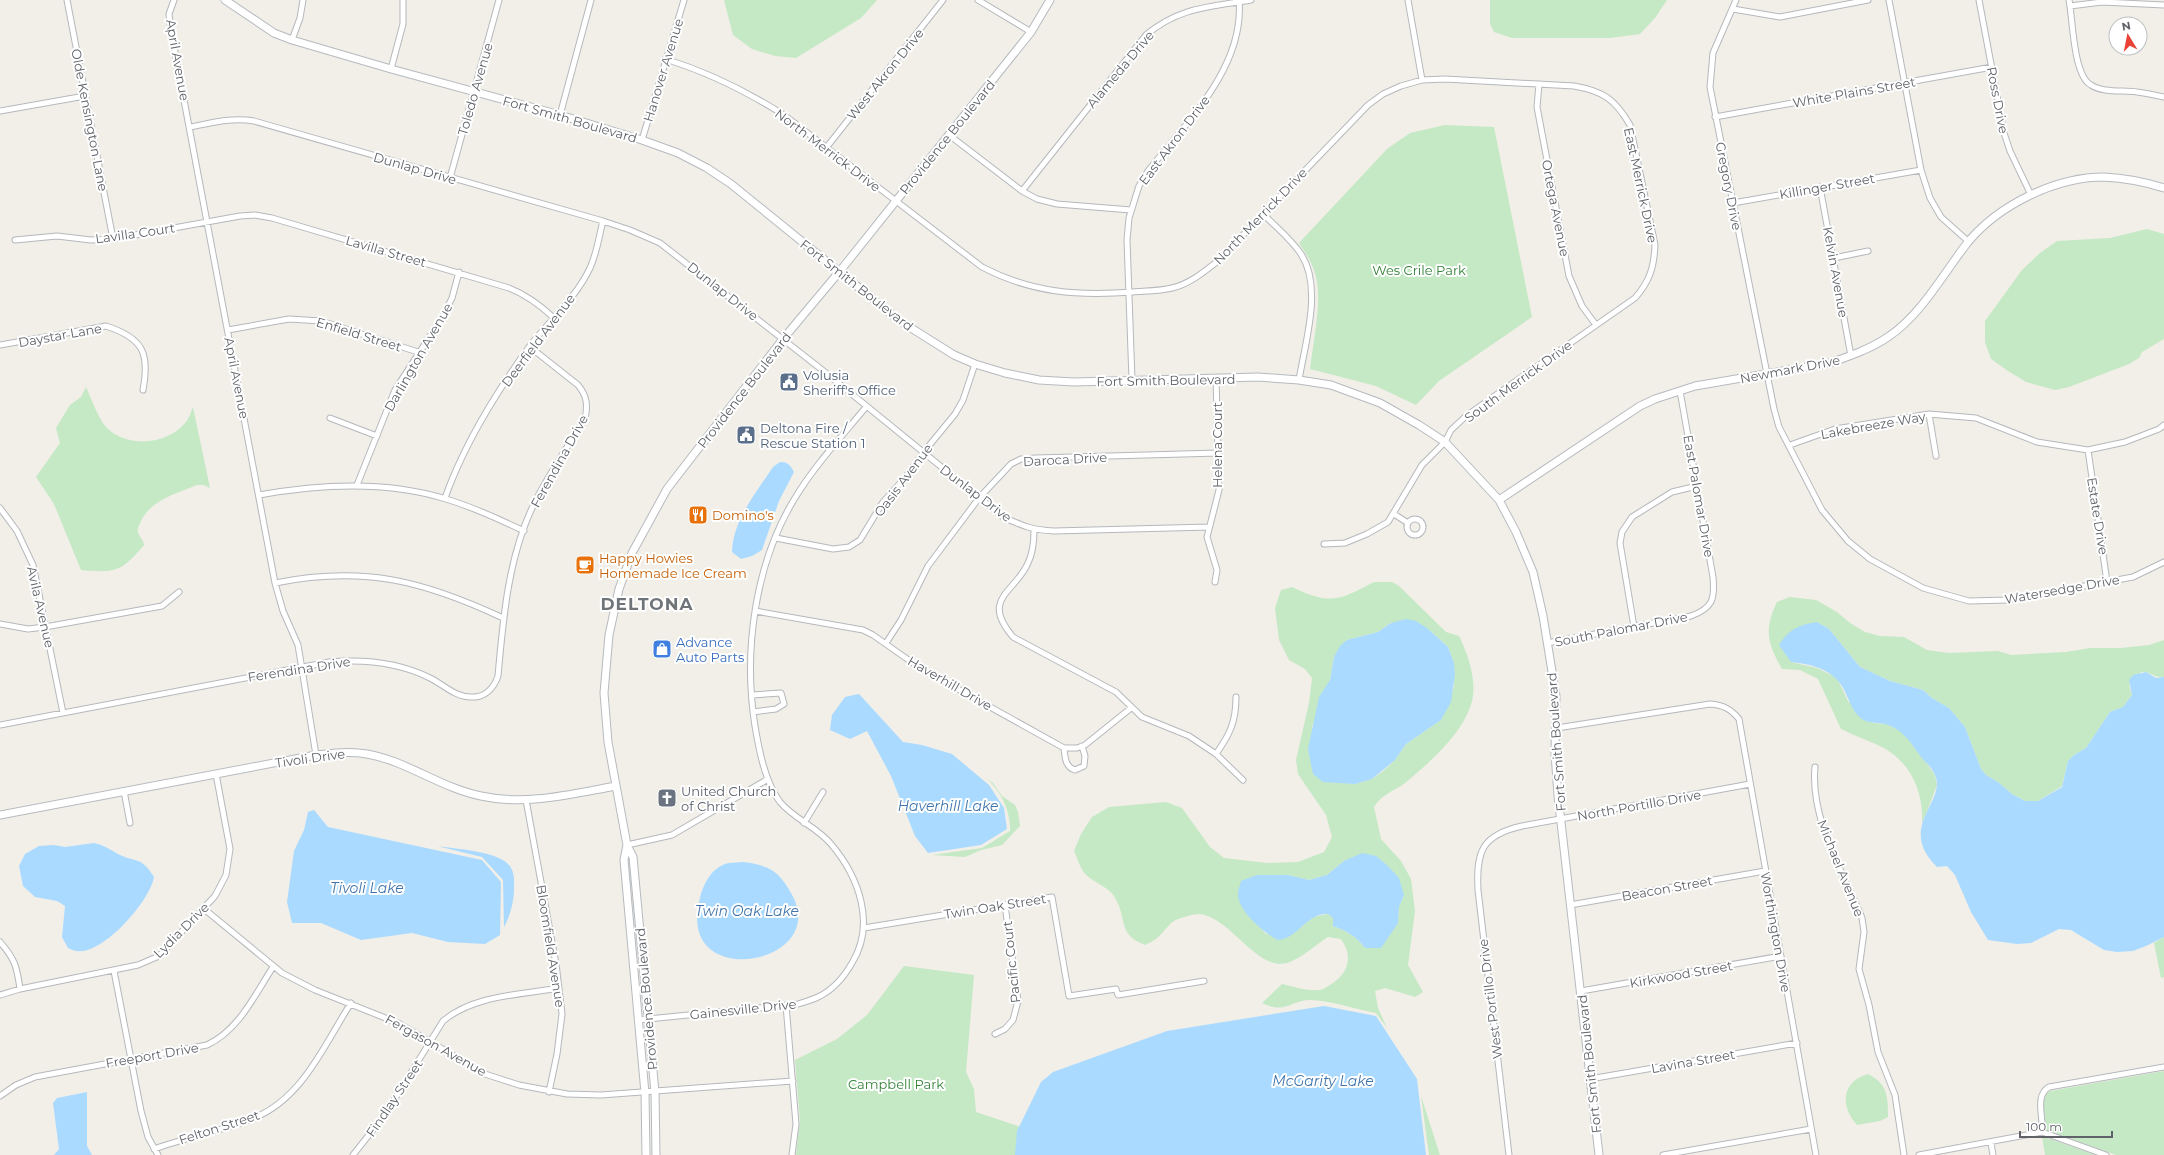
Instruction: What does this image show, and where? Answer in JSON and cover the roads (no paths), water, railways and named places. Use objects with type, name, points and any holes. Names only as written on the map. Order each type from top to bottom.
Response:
[{"type":"street","name":"Olde Kensington Lane","points":[[67,0],[113,239]]},
{"type":"street","name":"April Avenue","points":[[174,0],[169,14],[171,31],[276,582],[283,611],[298,645],[316,755]]},
{"type":"street","name":"Fort Smith Boulevard","points":[[225,0],[274,33],[292,40],[391,69],[560,115],[642,140],[678,153],[713,172],[731,184],[900,321],[954,355],[975,364],[1005,373],[1040,380],[1074,382],[1258,377],[1299,380],[1331,385],[1380,403],[1445,442],[1499,500],[1516,532],[1533,572],[1556,696],[1557,728],[1555,753],[1561,819],[1599,1155]]},
{"type":"street","points":[[292,40],[300,18],[303,0]]},
{"type":"street","points":[[391,69],[403,24],[403,0]]},
{"type":"street","name":"Toledo Avenue","points":[[450,178],[475,92],[499,0]]},
{"type":"street","points":[[560,115],[591,0]]},
{"type":"street","name":"Hanover Avenue","points":[[642,140],[665,59],[684,0]]},
{"type":"street","name":"West Akron Drive","points":[[826,148],[944,0]]},
{"type":"street","points":[[978,0],[1031,32]]},
{"type":"street","name":"Providence Boulevard","points":[[656,1155],[655,1092],[633,857],[627,845],[616,786],[605,708],[605,665],[609,635],[618,596],[632,553],[667,489],[783,339],[840,271],[1031,32],[1050,0]]},
{"type":"street","name":"Alameda Drive","points":[[1022,190],[1146,35],[1159,24],[1175,15],[1190,10],[1251,0]]},
{"type":"street","points":[[1408,0],[1422,80]]},
{"type":"street","name":"Gregory Drive","points":[[1736,0],[1713,53],[1710,87],[1766,374]]},
{"type":"street","points":[[1733,9],[1780,17],[1868,0]]},
{"type":"street","points":[[1889,0],[1906,82],[1921,170],[1930,198],[1941,218],[1969,242]]},
{"type":"street","name":"Ross Drive","points":[[1978,0],[2004,133],[2010,151],[2031,195]]},
{"type":"street","name":"East Akron Drive","points":[[1132,380],[1127,240],[1131,210],[1139,186],[1148,171],[1215,86],[1227,63],[1235,41],[1240,14],[1239,1]]},
{"type":"street","points":[[2164,6],[2102,2],[2070,3],[2079,64],[2083,76],[2091,85],[2103,89],[2137,92],[2164,97]]},
{"type":"street","name":"North Merrick Drive","points":[[665,59],[716,77],[749,93],[784,115],[982,268],[1008,280],[1062,292],[1098,294],[1173,288],[1196,277],[1219,260],[1368,105],[1383,94],[1401,86],[1422,80],[1445,79],[1539,84]]},
{"type":"street","name":"White Plains Street","points":[[1715,117],[1992,67]]},
{"type":"street","name":"East Merrick Drive","points":[[1539,84],[1574,86],[1591,89],[1604,95],[1621,109],[1630,125],[1655,245],[1654,264],[1644,288],[1635,298],[1596,325]]},
{"type":"street","name":"Ortega Avenue","points":[[1539,84],[1537,108],[1569,276],[1582,306],[1596,325]]},
{"type":"street","points":[[0,111],[85,96]]},
{"type":"street","name":"Dunlap Drive","points":[[190,127],[226,120],[240,119],[254,121],[603,221],[630,230],[660,243],[783,339],[1003,517],[1034,530],[1209,527]]},
{"type":"street","points":[[949,135],[1022,190],[1037,199],[1057,204],[1131,210]]},
{"type":"street","name":"Killinger Street","points":[[1733,203],[1921,170]]},
{"type":"street","name":"Newmark Drive","points":[[1499,500],[1640,406],[1655,399],[1680,390],[1830,363],[1851,356],[1888,337],[1902,326],[1916,310],[1969,242],[1998,215],[2031,195],[2074,181],[2103,177],[2125,179],[2164,188]]},
{"type":"street","name":"Kelvin Avenue","points":[[1820,187],[1851,356]]},
{"type":"street","points":[[1263,214],[1294,244],[1302,255],[1310,273],[1312,285],[1311,303],[1299,380]]},
{"type":"street","name":"Lavilla Street","points":[[208,222],[240,216],[255,215],[272,218],[460,272],[523,294],[554,318]]},
{"type":"street","name":"Deerfield Avenue","points":[[445,498],[454,474],[479,424],[530,347],[581,284],[590,267],[603,221]]},
{"type":"street","name":"Lavilla Court","points":[[15,240],[57,236],[91,240],[113,239],[208,222]]},
{"type":"street","points":[[1834,258],[1868,251]]},
{"type":"street","name":"Darlington Avenue","points":[[357,485],[395,390],[418,352],[443,316],[452,298],[460,272]]},
{"type":"street","name":"Enfield Street","points":[[228,330],[289,319],[320,321],[418,352]]},
{"type":"street","name":"South Merrick Drive","points":[[1324,544],[1345,543],[1367,534],[1388,522],[1422,465],[1445,442],[1452,430],[1466,416],[1596,325]]},
{"type":"street","name":"Daystar Lane","points":[[0,345],[106,326],[120,330],[135,340],[142,350],[146,362],[143,390]]},
{"type":"street","name":"Ferendina Drive","points":[[0,725],[302,666],[355,660],[385,663],[406,668],[430,678],[456,694],[473,698],[489,691],[497,680],[503,618],[515,561],[524,531],[533,506],[585,419],[588,407],[584,392],[578,385],[530,347]]},
{"type":"street","name":"Oasis Avenue","points":[[776,538],[833,549],[849,547],[860,540],[883,502],[904,479],[955,414],[962,400],[975,364]]},
{"type":"street","name":"Watersedge Drive","points":[[1766,374],[1779,427],[1790,444],[1822,510],[1848,541],[1870,559],[1923,588],[1969,601],[2008,600],[2133,577],[2164,562]]},
{"type":"street","name":"Helena Court","points":[[1215,582],[1217,570],[1207,537],[1219,490],[1216,378]]},
{"type":"street","name":"East Palomar Drive","points":[[1680,390],[1713,577],[1712,601]]},
{"type":"street","name":"Gainesville Drive","points":[[638,1020],[798,1004],[818,997],[846,975],[863,941],[864,928],[862,900],[847,866],[830,843],[804,823],[780,801],[768,779],[753,712],[752,647],[755,611],[762,577],[776,538],[795,499],[830,450],[866,407]]},
{"type":"street","points":[[1929,414],[1936,456]]},
{"type":"street","name":"Lakebreeze Way","points":[[1790,444],[1835,429],[1929,414],[1976,418],[2037,442],[2088,450],[2125,442],[2159,429],[2164,425]]},
{"type":"street","points":[[330,418],[377,436]]},
{"type":"street","name":"Estate Drive","points":[[2088,450],[2107,582]]},
{"type":"street","name":"Daroca Drive","points":[[886,643],[901,620],[928,566],[980,498],[1002,472],[1011,464],[1021,460],[1219,453]]},
{"type":"street","points":[[259,495],[321,486],[357,485],[396,488],[445,498],[486,513],[524,531]]},
{"type":"street","points":[[1634,627],[1620,543],[1622,532],[1632,517],[1672,492],[1697,486]]},
{"type":"street","name":"Avila Avenue","points":[[0,508],[17,531],[33,565],[63,713]]},
{"type":"street","points":[[1394,514],[1408,523]]},
{"type":"street","points":[[1034,530],[1032,550],[1028,564],[1004,594],[1000,606],[1000,618],[1013,637],[1116,692],[1142,717],[1189,736],[1216,754],[1243,780]]},
{"type":"street","points":[[276,582],[325,575],[362,576],[392,579],[421,585],[461,598],[503,618]]},
{"type":"street","points":[[0,624],[28,628],[45,627],[162,606],[179,592]]},
{"type":"street","name":"South Palomar Drive","points":[[1547,643],[1691,616],[1708,608],[1712,601]]},
{"type":"street","name":"Haverhill Drive","points":[[755,611],[863,630],[886,643],[920,668],[1064,748]]},
{"type":"street","points":[[752,695],[775,692],[780,693],[783,697],[784,704],[781,708],[753,712]]},
{"type":"street","points":[[1216,754],[1229,736],[1236,709],[1236,697]]},
{"type":"street","name":"Worthington Drive","points":[[1557,728],[1710,704],[1722,705],[1733,712],[1739,719],[1816,1155]]},
{"type":"street","points":[[1082,746],[1085,756],[1084,766],[1074,770],[1067,764],[1064,748],[1082,746],[1131,708]]},
{"type":"street","name":"Tivoli Drive","points":[[0,815],[316,755],[343,752],[368,754],[392,761],[458,790],[481,796],[526,800],[616,786]]},
{"type":"street","name":"Michael Avenue","points":[[1815,767],[1814,777],[1820,817],[1862,918],[1864,932],[1859,969],[1869,1005],[1878,1052],[1895,1095],[1904,1155]]},
{"type":"street","name":"Lydia Drive","points":[[0,995],[20,989],[114,971],[138,965],[159,956],[220,888],[229,866],[230,849],[216,774]]},
{"type":"street","points":[[627,845],[672,835],[768,779]]},
{"type":"street","name":"North Portillo Drive","points":[[1485,843],[1494,835],[1505,830],[1750,784]]},
{"type":"street","points":[[124,791],[130,823]]},
{"type":"street","points":[[804,823],[823,792]]},
{"type":"street","name":"Bloomfield Avenue","points":[[526,800],[559,988],[562,1014],[557,1054],[549,1092]]},
{"type":"street","name":"West Portillo Drive","points":[[1485,843],[1477,870],[1478,890],[1509,1155]]},
{"type":"street","name":"Providence Boulevard","points":[[627,845],[624,860],[645,1093],[646,1155]]},
{"type":"street","name":"Beacon Street","points":[[1570,905],[1765,871]]},
{"type":"street","name":"Twin Oak Street","points":[[864,928],[1052,897],[1069,996],[1116,989],[1118,995],[1204,981]]},
{"type":"street","name":"Pacific Court","points":[[995,1034],[1006,1029],[1013,1020],[1018,1007],[1005,905]]},
{"type":"street","name":"Fergason Avenue","points":[[203,908],[273,967],[315,990],[398,1023],[485,1074],[519,1085],[549,1092],[601,1095],[645,1093],[793,1081]]},
{"type":"street","points":[[0,942],[11,954],[18,967],[20,989]]},
{"type":"street","name":"Kirkwood Street","points":[[1581,991],[1781,956]]},
{"type":"street","name":"Freeport Drive","points":[[0,1096],[16,1085],[35,1077],[207,1045],[228,1033],[239,1020],[273,967]]},
{"type":"street","points":[[114,971],[141,1111],[148,1136],[158,1155]]},
{"type":"street","name":"Findlay Street","points":[[353,1155],[384,1116],[443,1021],[456,1010],[470,1004],[559,988]]},
{"type":"street","name":"Felton Street","points":[[154,1149],[185,1138],[255,1118],[277,1105],[304,1080],[350,1003]]},
{"type":"street","points":[[786,1005],[796,1124],[792,1155]]},
{"type":"street","name":"Lavina Street","points":[[1590,1079],[1797,1043]]},
{"type":"street","points":[[2042,1132],[2044,1122],[2040,1101],[2042,1095],[2049,1088],[2164,1067]]},
{"type":"street","points":[[1663,1155],[1811,1129]]},
{"type":"street","points":[[1919,1155],[1991,1143],[2042,1132],[2106,1155]]},
{"type":"street","points":[[1991,1143],[1993,1155]]},
{"type":"water","points":[[780,462],[788,464],[794,472],[779,501],[762,550],[752,556],[741,559],[732,552],[736,529],[746,507],[773,467]]},
{"type":"water","points":[[1406,619],[1416,621],[1427,628],[1448,647],[1454,663],[1455,674],[1451,702],[1441,720],[1406,744],[1395,760],[1372,779],[1355,784],[1323,782],[1313,774],[1308,749],[1319,697],[1330,680],[1334,657],[1340,646],[1347,640],[1378,632],[1391,623]]},
{"type":"water","points":[[1817,622],[1829,629],[1860,667],[1890,681],[1923,690],[1932,698],[1949,708],[1965,727],[1981,769],[1986,775],[1998,782],[2012,794],[2025,801],[2038,801],[2062,787],[2068,761],[2074,755],[2086,748],[2110,712],[2123,707],[2132,695],[2129,680],[2133,675],[2146,672],[2156,678],[2164,677],[2164,937],[2133,951],[2117,952],[2104,950],[2071,930],[2059,929],[2031,943],[2017,944],[1988,940],[1971,912],[1955,875],[1947,866],[1937,867],[1926,853],[1921,840],[1925,816],[1935,795],[1937,785],[1933,771],[1908,739],[1899,731],[1888,725],[1865,721],[1858,716],[1843,688],[1833,676],[1813,666],[1791,662],[1779,645],[1791,631],[1800,626]]},
{"type":"water","name":"Haverhill Lake","points":[[859,694],[903,742],[922,745],[952,754],[989,785],[1004,808],[1007,829],[981,845],[928,853],[915,836],[891,776],[867,731],[850,739],[830,730],[832,715],[845,697]]},
{"type":"water","name":"Tivoli Lake","points":[[314,810],[328,827],[482,860],[501,882],[500,935],[485,944],[448,942],[412,933],[361,940],[321,923],[292,923],[287,902],[294,851],[304,830],[308,812]]},
{"type":"water","points":[[94,843],[124,857],[142,863],[154,877],[151,887],[135,912],[112,936],[88,950],[76,951],[68,948],[62,937],[65,906],[57,901],[35,897],[23,886],[19,866],[25,854],[39,846],[54,845],[65,847]]},
{"type":"water","points":[[437,846],[489,854],[506,862],[511,868],[514,878],[513,899],[510,914],[504,927],[503,880],[482,857]]},
{"type":"water","points":[[1362,853],[1376,856],[1388,866],[1399,878],[1404,895],[1399,907],[1398,923],[1381,948],[1365,948],[1351,934],[1333,926],[1333,918],[1328,914],[1314,917],[1292,935],[1278,940],[1272,937],[1253,921],[1239,901],[1238,892],[1241,881],[1257,875],[1288,875],[1309,880],[1327,875],[1344,861]]},
{"type":"water","name":"Twin Oak Lake","points":[[743,862],[766,867],[782,879],[791,893],[798,917],[792,937],[776,950],[755,958],[733,958],[713,951],[700,935],[698,909],[703,889],[709,877],[719,867],[725,864]]},
{"type":"water","name":"McGarity Lake","points":[[1324,1006],[1376,1016],[1417,1079],[1426,1155],[1015,1155],[1017,1131],[1041,1082],[1053,1072],[1167,1031]]},
{"type":"water","points":[[87,1092],[87,1146],[92,1155],[54,1155],[59,1149],[53,1103],[57,1098]]},
{"type":"place","name":"Volusia Sheriff's Office","points":[[789,382]]},
{"type":"place","name":"Deltona Fire / Rescue Station 1","points":[[746,435]]},
{"type":"place","name":"Domino's","points":[[698,515]]},
{"type":"place","name":"Happy Howies Homemade Ice Cream","points":[[585,565]]},
{"type":"place","name":"Advance Auto Parts","points":[[662,649]]},
{"type":"place","name":"United Church of Christ","points":[[667,798]]},
{"type":"district","name":"DELTONA","points":[[647,604]]},
{"type":"park label","name":"Wes Crile Park","points":[[1419,270]]},
{"type":"park label","name":"Campbell Park","points":[[896,1084]]}]
